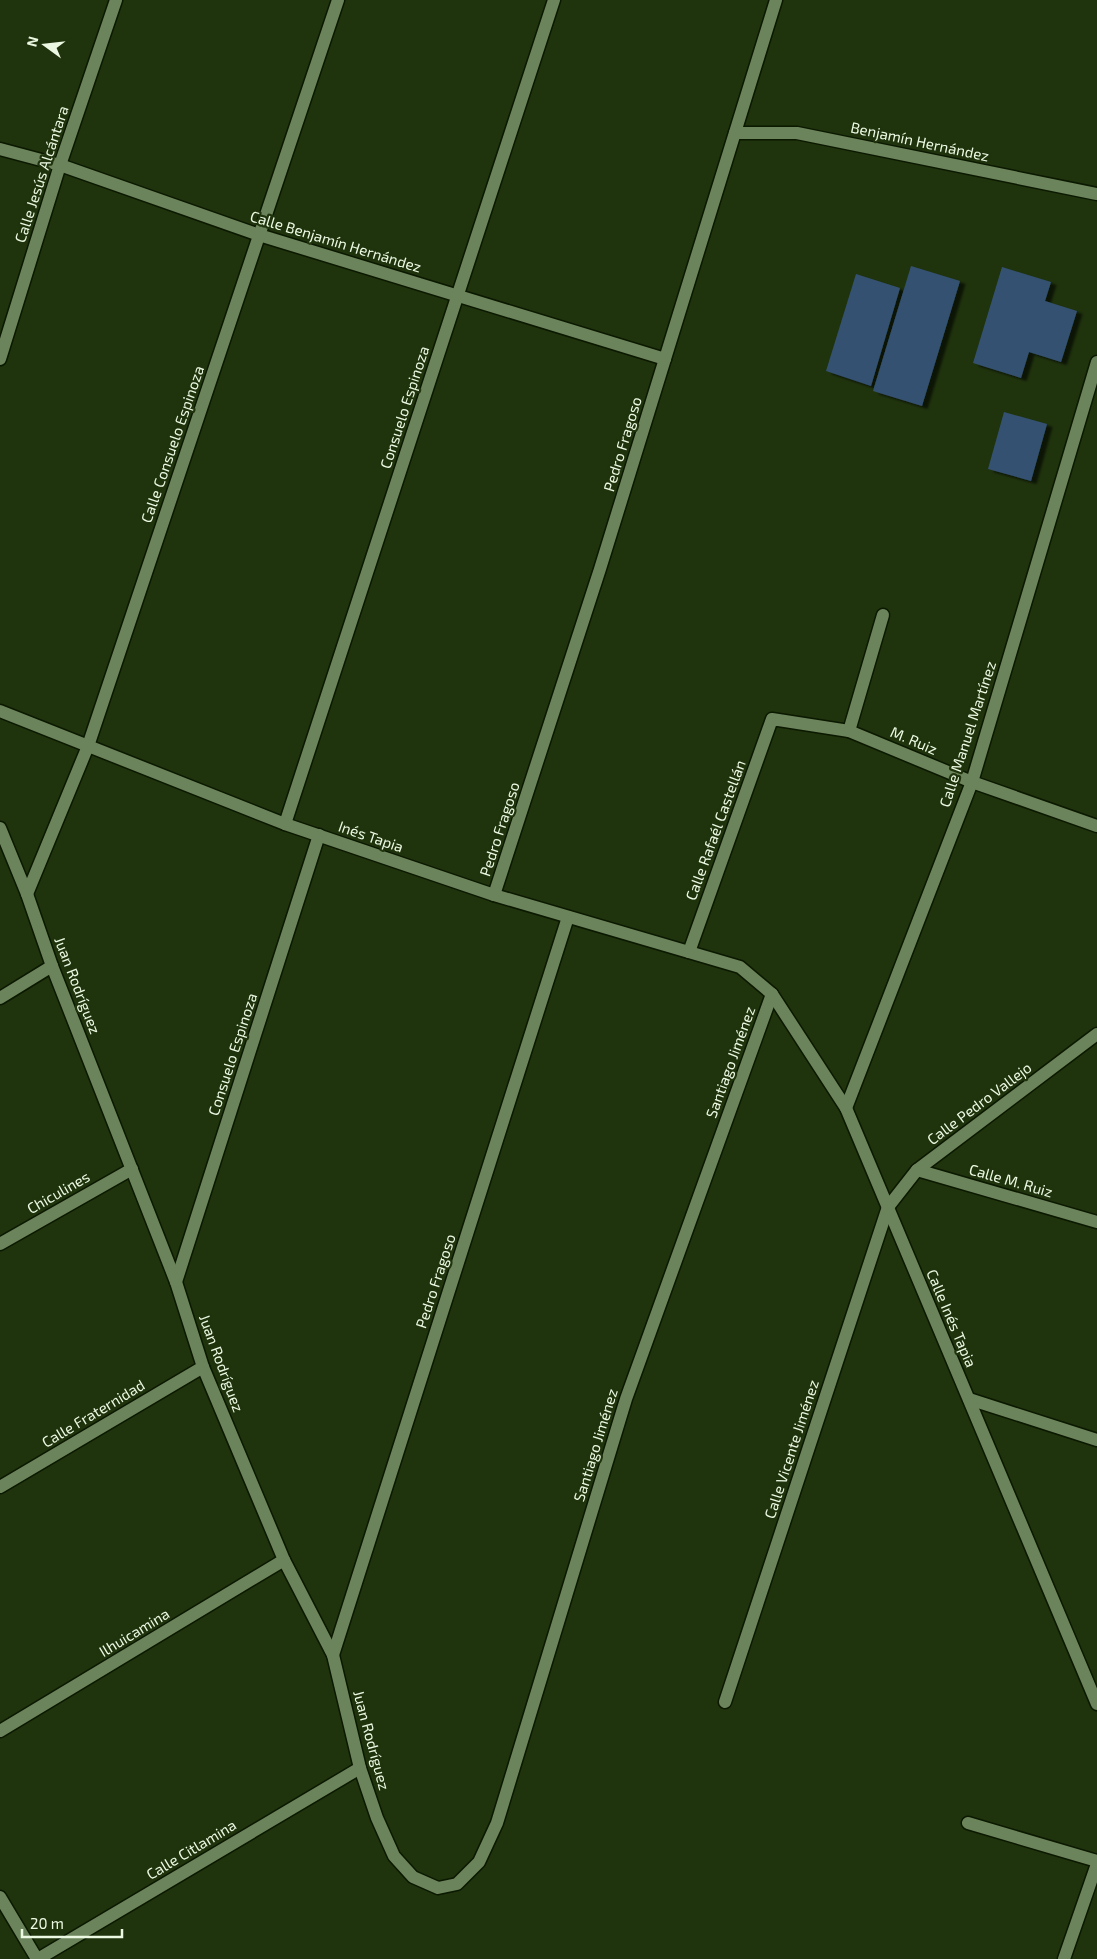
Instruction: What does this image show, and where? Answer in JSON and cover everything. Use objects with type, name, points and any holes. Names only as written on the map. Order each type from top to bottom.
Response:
[{"type":"street","name":"Calle Jesús Alcántara","points":[[0,359],[60,165],[116,0]]},
{"type":"street","name":"Calle Consuelo Espinoza","points":[[27,894],[88,746],[338,0]]},
{"type":"street","name":"Consuelo Espinoza","points":[[285,824],[554,0]]},
{"type":"street","name":"Pedro Fragoso","points":[[494,895],[600,569],[776,0]]},
{"type":"street","name":"Benjamín Hernández","points":[[735,133],[797,133],[1097,194]]},
{"type":"street","name":"Calle Benjamín Hernández","points":[[0,149],[60,165],[259,235],[664,359]]},
{"type":"street","name":"Calle Manuel Martínez","points":[[846,1108],[972,782],[1097,362]]},
{"type":"street","points":[[850,731],[883,615]]},
{"type":"street","name":"Inés Tapia","points":[[0,711],[285,824],[494,895],[740,967]]},
{"type":"street","name":"M. Ruiz","points":[[772,719],[850,731],[972,782],[1097,826]]},
{"type":"street","name":"Calle Rafaél Castellán","points":[[688,952],[772,719]]},
{"type":"street","name":"Juan Rodríguez","points":[[0,828],[176,1282],[203,1367],[284,1560],[333,1654],[360,1768],[377,1818],[394,1856],[413,1877],[438,1888]]},
{"type":"street","name":"Consuelo Espinoza","points":[[176,1282],[319,835]]},
{"type":"street","name":"Pedro Fragoso","points":[[333,1654],[568,917]]},
{"type":"street","points":[[0,998],[52,966]]},
{"type":"street","name":"Calle Inés Tapia","points":[[740,967],[772,994],[846,1108],[1097,1704]]},
{"type":"street","name":"Santiago Jiménez","points":[[438,1888],[457,1884],[479,1862],[497,1823],[626,1399],[772,994]]},
{"type":"street","name":"Calle Pedro Vallejo","points":[[888,1207],[917,1170],[1097,1034]]},
{"type":"street","name":"Chiculines","points":[[0,1244],[132,1169]]},
{"type":"street","name":"Calle M. Ruiz","points":[[917,1170],[1097,1222]]},
{"type":"street","name":"Calle Vicente Jiménez","points":[[725,1702],[888,1207]]},
{"type":"street","name":"Calle Fraternidad","points":[[0,1486],[203,1367]]},
{"type":"street","points":[[969,1400],[1097,1440]]},
{"type":"street","name":"Ilhuicamina","points":[[0,1732],[284,1560]]},
{"type":"street","name":"Calle Citlamina","points":[[37,1959],[360,1768]]},
{"type":"street","points":[[968,1823],[1097,1863],[1064,1959]]},
{"type":"street","points":[[0,1897],[37,1959]]},
{"type":"building","points":[[911,266],[960,281],[922,406],[873,391]]},
{"type":"building","points":[[1002,267],[1051,282],[1045,301],[1077,311],[1061,362],[1029,352],[1021,378],[973,363]]},
{"type":"building","points":[[856,274],[900,288],[871,386],[826,371]]},
{"type":"building","points":[[1004,412],[1047,424],[1031,481],[988,469]]}]
